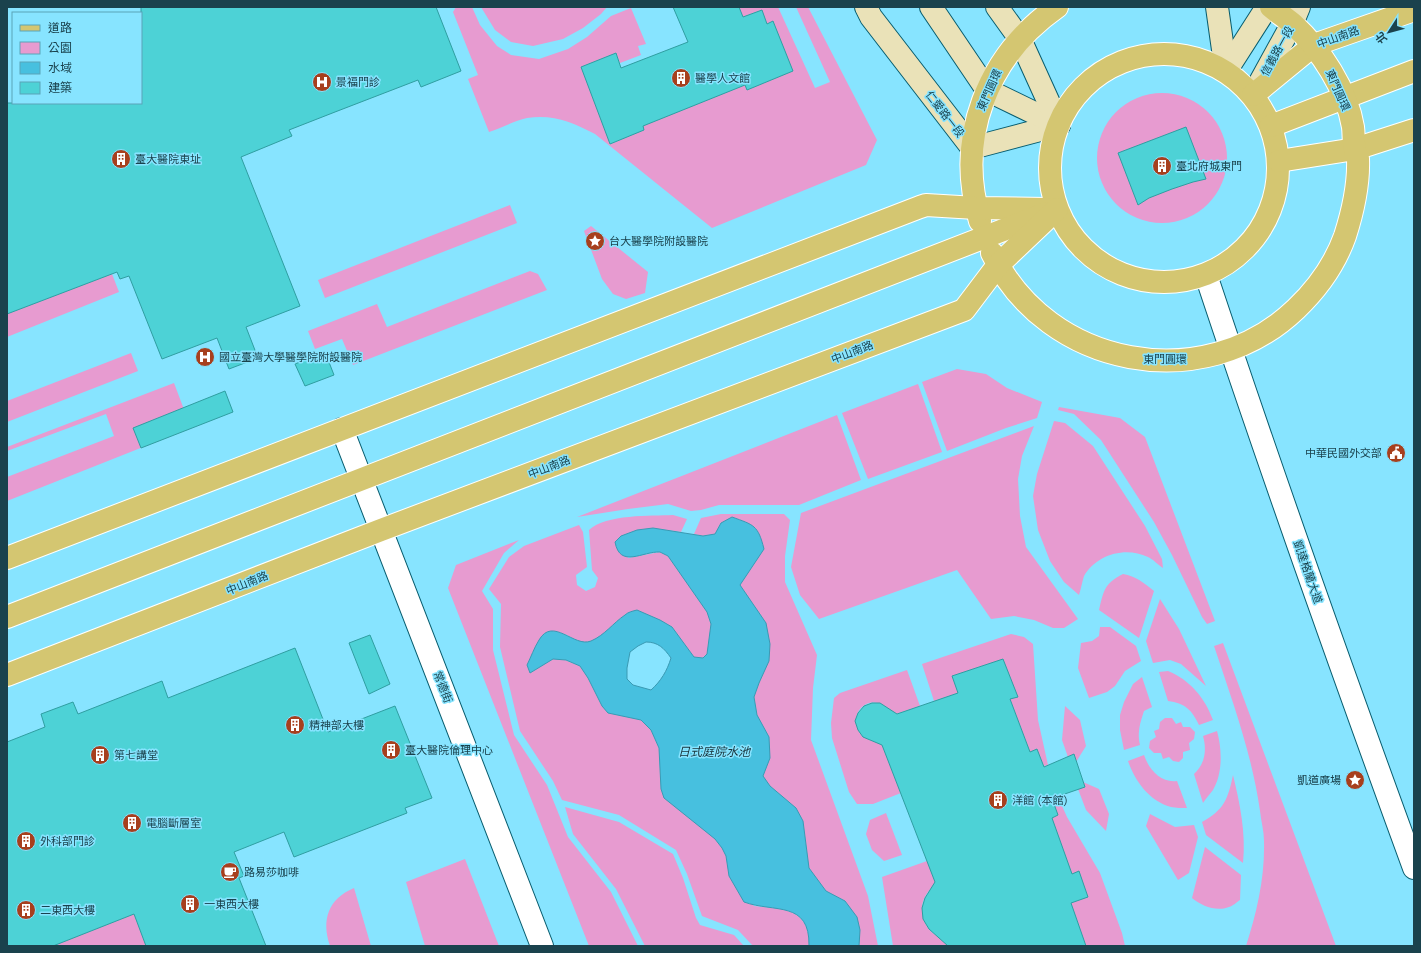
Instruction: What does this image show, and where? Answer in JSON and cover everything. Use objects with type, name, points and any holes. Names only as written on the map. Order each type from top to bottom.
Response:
[{"type":"main road","name":"仁愛路一段","points":[[866,7],[870,17],[972,148],[1059,125]]},
{"type":"main road","points":[[931,7],[987,90],[1059,125]]},
{"type":"main road","points":[[997,7],[1020,39],[1059,125]]},
{"type":"main road","name":"東門圓環","points":[[1057,7],[1042,18],[1020,39],[1002,63],[987,90],[977,118],[972,148],[972,178],[976,208],[984,237],[998,265],[1015,290],[1036,312],[1060,330],[1087,345],[1116,355],[1145,360],[1176,361],[1206,357],[1231,350],[1262,335],[1287,318],[1309,297],[1327,272],[1341,246],[1351,217],[1357,188],[1358,157],[1355,149],[1353,127],[1344,98],[1331,70],[1296,15],[1271,7]]},
{"type":"main road","points":[[1217,7],[1226,71]]},
{"type":"main road","points":[[1226,71],[1267,7]]},
{"type":"main road","name":"中山南路","points":[[1253,95],[1314,45],[1414,10]]},
{"type":"main road","name":"信義路一段","points":[[1253,95],[1296,15]]},
{"type":"main road","points":[[1176,53],[1193,56],[1210,62],[1241,82],[1253,95],[1271,126],[1279,161],[1278,179],[1276,197],[1270,214],[1261,230],[1237,257],[1223,267],[1206,275],[1171,283],[1153,282],[1136,279],[1103,264],[1088,253],[1076,240],[1057,209],[1052,192],[1050,174],[1052,149],[1059,125],[1068,105],[1078,91],[1092,78],[1106,68],[1122,60],[1146,54],[1176,53]]},
{"type":"main road","points":[[1271,126],[1414,71]]},
{"type":"main road","points":[[1279,161],[1355,149],[1414,130]]},
{"type":"main road","points":[[7,558],[920,206],[1057,209]]},
{"type":"main road","points":[[7,617],[1057,209]]},
{"type":"main road","name":"中山南路","points":[[7,675],[381,530],[964,310],[998,265],[1057,209]]},
{"type":"street","name":"凱達格蘭大道","points":[[1206,275],[1322,615],[1414,868]]},
{"type":"street","name":"常德街","points":[[342,429],[542,946]]},
{"type":"green space","points":[[456,7],[472,7],[480,25],[497,46],[511,55],[539,59],[568,49],[587,37],[611,16],[631,8],[646,44],[638,46],[641,55],[620,63],[616,53],[581,67],[611,144],[644,130],[643,126],[745,85],[747,90],[793,71],[773,21],[767,24],[761,10],[743,17],[739,7],[778,7],[815,88],[830,82],[796,7],[808,7],[877,140],[866,165],[712,228],[595,134],[578,126],[554,118],[536,117],[522,119],[489,132],[468,79],[478,75],[453,12]]},
{"type":"green space","points":[[481,7],[607,7],[601,14],[583,28],[563,39],[533,46],[511,42],[495,30]]},
{"type":"green space","points":[[1162,93],[1187,98],[1208,112],[1222,133],[1227,158],[1222,183],[1208,204],[1187,218],[1162,223],[1137,218],[1116,204],[1102,183],[1097,158],[1102,133],[1116,112],[1137,98]]},
{"type":"green space","points":[[510,205],[517,223],[325,298],[318,280]]},
{"type":"green space","points":[[591,226],[648,272],[645,293],[626,299],[613,294],[602,279],[584,231]]},
{"type":"green space","points":[[530,271],[538,274],[547,290],[353,365],[342,339],[315,349],[308,331],[377,304],[387,327]]},
{"type":"green space","points":[[112,274],[119,292],[7,337],[7,314]]},
{"type":"green space","points":[[131,353],[138,371],[7,422],[7,401]]},
{"type":"green space","points":[[957,369],[986,374],[1007,388],[1042,402],[1037,418],[1006,428],[947,451],[922,382]]},
{"type":"green space","points":[[174,383],[191,428],[7,501],[7,477],[114,436],[106,414],[7,451],[7,447]]},
{"type":"green space","points":[[918,384],[942,452],[868,479],[842,413]]},
{"type":"green space","points":[[1059,407],[1120,418],[1145,437],[1215,621],[1207,624],[1202,617],[1154,522],[1101,440],[1074,414],[1058,410]]},
{"type":"green space","points":[[837,415],[861,480],[799,505],[719,505],[691,511],[668,504],[577,517]]},
{"type":"green space","points":[[1054,421],[1065,423],[1093,446],[1145,526],[1162,559],[1163,568],[1152,559],[1139,554],[1130,552],[1112,554],[1103,558],[1089,569],[1084,576],[1079,595],[1064,582],[1050,561],[1038,530],[1033,496],[1037,474]]},
{"type":"green space","points":[[1034,426],[1022,456],[1018,479],[1020,516],[1026,547],[1078,619],[1064,628],[1053,628],[1034,620],[1014,616],[991,619],[957,570],[819,619],[800,595],[791,567],[801,513]]},
{"type":"green space","points":[[721,514],[784,514],[790,520],[785,556],[785,582],[817,655],[813,688],[811,740],[868,896],[878,946],[859,946],[860,930],[845,901],[826,891],[809,868],[803,821],[796,808],[770,786],[763,776],[770,758],[769,737],[757,715],[754,697],[759,683],[766,623],[740,585],[764,549],[721,523],[715,534],[703,536],[694,534],[701,518]]},
{"type":"green space","points":[[673,515],[687,519],[681,532],[644,529],[621,536],[628,558],[660,552],[668,556],[707,612],[711,624],[707,654],[702,658],[694,657],[672,627],[660,620],[626,614],[604,635],[594,641],[583,642],[565,634],[530,673],[553,659],[565,660],[580,666],[588,678],[602,706],[608,713],[641,720],[651,730],[659,749],[661,789],[715,839],[726,856],[729,876],[754,906],[784,910],[800,917],[805,924],[808,933],[809,946],[753,946],[738,930],[702,916],[687,874],[676,850],[619,815],[562,800],[553,781],[520,731],[500,647],[501,604],[489,589],[509,557],[524,546],[579,525],[583,532],[587,567],[576,575],[577,585],[586,591],[595,587],[598,578],[592,570],[589,530],[606,521],[617,518]]},
{"type":"green space","points":[[519,540],[504,553],[482,591],[493,609],[493,650],[514,735],[547,785],[568,837],[611,892],[638,946],[589,946],[448,588],[456,565]]},
{"type":"green space","points":[[1123,574],[1136,578],[1154,591],[1139,638],[1099,610],[1102,597],[1108,585]]},
{"type":"green space","points":[[1160,599],[1179,629],[1206,686],[1181,664],[1170,660],[1153,663],[1146,641]]},
{"type":"green space","points":[[1100,627],[1110,627],[1136,646],[1141,661],[1125,671],[1115,686],[1107,692],[1089,698],[1078,668],[1081,643],[1092,641],[1099,636]]},
{"type":"green space","points":[[1011,634],[1024,637],[1033,644],[1038,720],[1048,765],[1044,766],[1037,750],[1030,752],[1010,699],[1017,697],[1003,659],[952,676],[958,693],[934,701],[922,664]]},
{"type":"green space","points":[[1223,643],[1336,946],[1246,946],[1260,894],[1264,837],[1247,748],[1214,646]]},
{"type":"green space","points":[[907,670],[920,706],[893,715],[886,707],[878,703],[870,703],[863,706],[856,719],[863,737],[880,740],[901,793],[873,804],[857,804],[849,792],[832,738],[831,723],[834,698],[840,693]]},
{"type":"green space","points":[[1168,671],[1183,679],[1196,691],[1206,704],[1213,720],[1199,725],[1191,711],[1179,703],[1168,701],[1159,672]]},
{"type":"green space","points":[[1142,677],[1152,707],[1144,711],[1139,732],[1140,745],[1124,750],[1120,730],[1120,715],[1124,702],[1133,684]]},
{"type":"green space","points":[[1065,706],[1080,720],[1086,746],[1076,762],[1068,757],[1062,740]]},
{"type":"green space","points":[[1165,718],[1172,718],[1176,724],[1181,722],[1183,727],[1190,727],[1195,732],[1194,739],[1189,743],[1190,750],[1183,752],[1183,758],[1179,762],[1173,761],[1169,757],[1163,759],[1161,753],[1154,753],[1149,748],[1150,741],[1156,737],[1154,731],[1159,729],[1160,722]]},
{"type":"green space","points":[[1217,731],[1221,753],[1219,776],[1213,790],[1203,803],[1194,774],[1201,766],[1203,761],[1205,746],[1203,736]]},
{"type":"green space","points":[[1144,755],[1149,766],[1161,778],[1177,781],[1187,808],[1173,807],[1163,804],[1150,795],[1139,783],[1128,761]]},
{"type":"green space","points":[[1233,775],[1243,830],[1243,863],[1206,835],[1202,822],[1215,813],[1224,803]]},
{"type":"green space","points":[[1083,782],[1099,789],[1109,814],[1106,831],[1086,810],[1078,789],[1085,787]]},
{"type":"green space","points":[[1056,797],[1058,797],[1067,817],[1100,873],[1122,933],[1125,946],[1086,946],[1071,903],[1087,897],[1072,874],[1052,818],[1058,815],[1054,804],[1058,802]]},
{"type":"green space","points":[[565,807],[619,822],[673,854],[683,878],[696,918],[700,925],[734,935],[744,946],[645,946],[616,889],[573,834]]},
{"type":"green space","points":[[886,813],[902,855],[884,861],[872,850],[866,834],[870,820]]},
{"type":"green space","points":[[1150,814],[1175,827],[1194,825],[1198,837],[1189,873],[1178,880],[1146,826]]},
{"type":"green space","points":[[1205,847],[1241,875],[1240,900],[1233,905],[1219,909],[1205,906],[1192,898]]},
{"type":"green space","points":[[465,859],[499,946],[425,946],[406,882]]},
{"type":"green space","points":[[927,861],[936,884],[930,889],[923,903],[922,911],[924,922],[936,935],[944,939],[953,942],[981,946],[893,946],[882,877]]},
{"type":"green space","points":[[354,888],[371,946],[330,946],[326,928],[329,911],[338,898]]},
{"type":"green space","points":[[134,914],[146,946],[59,946],[58,944]]},
{"type":"water","name":"日式庭院水池","points":[[732,517],[750,524],[760,535],[764,549],[740,585],[766,623],[770,644],[769,661],[754,697],[757,715],[769,737],[770,758],[763,776],[770,786],[796,808],[803,821],[809,868],[826,891],[845,901],[857,917],[860,930],[859,946],[809,946],[808,931],[803,921],[797,915],[788,911],[744,902],[729,876],[726,856],[722,848],[715,839],[664,798],[661,789],[659,748],[651,730],[641,720],[608,713],[602,706],[588,678],[580,666],[566,660],[553,659],[530,673],[527,665],[537,643],[545,633],[551,631],[557,632],[584,642],[591,641],[601,636],[626,614],[637,610],[672,627],[694,657],[703,658],[707,654],[711,624],[707,612],[668,556],[660,552],[653,552],[627,557],[622,555],[618,550],[615,542],[621,536],[637,530],[653,528],[703,536],[715,534],[721,523]],"holes":[[[646,642],[654,643],[660,646],[671,658],[663,676],[651,690],[633,685],[627,679],[627,668],[630,652]]]},
{"type":"building","name":"臺大醫院東址","points":[[141,7],[436,7],[461,71],[421,87],[418,80],[335,112],[289,130],[292,136],[241,157],[300,306],[246,327],[258,358],[229,369],[217,338],[162,359],[129,276],[120,279],[117,272],[7,314],[7,103],[142,104]]},
{"type":"building","name":"醫學人文館","points":[[673,7],[739,7],[743,17],[762,10],[767,24],[773,21],[793,71],[747,90],[745,85],[643,126],[644,130],[610,144],[581,67],[616,53],[621,68],[688,42]]},
{"type":"building","name":"臺北府城東門","points":[[1186,127],[1206,179],[1172,189],[1149,198],[1138,205],[1118,153]]},
{"type":"building","points":[[325,352],[334,375],[305,386],[295,364]]},
{"type":"building","points":[[225,391],[233,412],[141,448],[133,428]]},
{"type":"building","points":[[370,635],[390,684],[369,694],[349,643]]},
{"type":"building","points":[[295,648],[328,732],[395,706],[432,798],[405,808],[407,813],[294,857],[284,832],[234,852],[244,876],[239,878],[266,946],[146,946],[134,914],[53,946],[7,946],[7,742],[45,727],[41,714],[73,702],[78,714],[162,681],[168,698]]},
{"type":"building","name":"洋館 (本館)","points":[[1003,659],[1018,697],[1010,699],[1030,752],[1037,749],[1044,767],[1074,754],[1085,787],[1056,797],[1058,802],[1054,804],[1058,815],[1052,818],[1072,874],[1079,871],[1088,897],[1071,903],[1086,946],[948,946],[929,929],[923,919],[922,908],[925,898],[935,882],[882,745],[863,737],[858,730],[855,721],[858,713],[864,706],[872,703],[880,703],[897,714],[958,693],[952,676]]},
{"type":"place","name":"醫學人文館","points":[[681,78]]},
{"type":"place","name":"景福門診","points":[[322,82]]},
{"type":"place","name":"臺大醫院東址","points":[[121,159]]},
{"type":"place","name":"臺北府城東門","points":[[1162,166]]},
{"type":"place","name":"台大醫學院附設醫院","points":[[595,241]]},
{"type":"place","name":"國立臺灣大學醫學院附設醫院","points":[[205,357]]},
{"type":"place","name":"中華民國外交部","points":[[1396,453]]},
{"type":"place","name":"精神部大樓","points":[[295,725]]},
{"type":"place","name":"臺大醫院倫理中心","points":[[391,750]]},
{"type":"place","name":"第七講堂","points":[[100,755]]},
{"type":"place","name":"凱道廣場","points":[[1355,780]]},
{"type":"place","name":"洋館 (本館)","points":[[998,800]]},
{"type":"place","name":"電腦斷層室","points":[[132,823]]},
{"type":"place","name":"外科部門診","points":[[26,841]]},
{"type":"place","name":"路易莎咖啡","points":[[230,872]]},
{"type":"place","name":"一東西大樓","points":[[190,904]]},
{"type":"place","name":"二東西大樓","points":[[26,910]]}]
